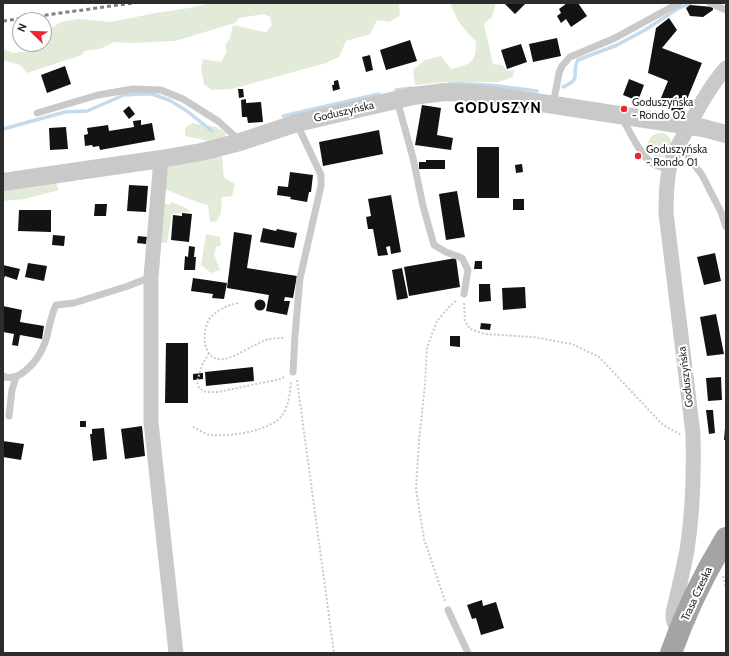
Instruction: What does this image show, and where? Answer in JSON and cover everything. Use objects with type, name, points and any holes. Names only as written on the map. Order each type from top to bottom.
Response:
[{"type":"main road","name":"Trasa Czeska","points":[[672,653],[688,610],[726,538]]},
{"type":"street","name":"Goduszyńska","points":[[680,631],[675,626],[673,613],[687,551],[694,465],[693,434],[666,213],[665,193],[669,170],[675,152],[707,93],[716,79],[726,68]]},
{"type":"street","name":"Goduszyńska","points":[[3,182],[201,152],[240,142],[297,124],[413,96],[444,92],[483,94],[703,128],[726,134]]},
{"type":"street","points":[[161,159],[150,277],[151,422],[176,653]]},
{"type":"lane","points":[[553,105],[559,73],[562,66],[570,57],[574,54],[615,38],[679,3]]},
{"type":"lane","points":[[710,3],[726,10]]},
{"type":"lane","points":[[37,113],[98,95],[134,89],[161,90],[183,99],[212,117],[240,142]]},
{"type":"lane","points":[[397,100],[434,245],[446,252],[462,258],[468,270],[464,294]]},
{"type":"lane","points":[[621,116],[642,153],[650,162],[661,168],[669,170]]},
{"type":"lane","points":[[293,372],[300,278],[321,186],[321,175],[297,124]]},
{"type":"lane","points":[[679,144],[702,175],[721,212],[726,227]]},
{"type":"lane","points":[[3,376],[16,377],[27,370],[39,355],[47,337],[52,314],[56,305],[74,303],[128,286],[150,277]]},
{"type":"lane","points":[[9,416],[12,390],[16,377]]},
{"type":"lane","points":[[448,610],[468,653]]},
{"type":"path","points":[[464,294],[465,321],[470,329],[485,334],[533,337],[572,344],[600,358],[663,425],[681,434],[693,434]]},
{"type":"path","points":[[448,610],[424,539],[416,489],[427,347],[437,321],[449,307],[464,294]]},
{"type":"path","points":[[238,303],[227,306],[210,318],[205,334],[206,350],[213,357],[219,360],[226,359],[269,339],[295,338]]},
{"type":"path","points":[[209,353],[202,366],[197,382],[200,388],[206,392],[218,392],[281,378],[293,372]]},
{"type":"path","points":[[193,427],[209,435],[238,434],[263,428],[277,421],[283,414],[287,405],[293,372]]},
{"type":"path","points":[[293,372],[297,382],[334,653]]},
{"type":"green space","points":[[211,3],[399,3],[400,16],[389,22],[377,20],[370,34],[346,41],[339,57],[326,63],[232,89],[211,90],[204,84],[201,69],[203,59],[221,62],[227,52],[225,45],[230,38],[233,25],[266,32],[272,25],[270,17],[264,14],[239,18],[235,23],[175,41],[132,43],[114,42],[100,49],[84,51],[82,55],[27,73],[20,65],[6,61],[3,62],[3,49],[13,53],[52,52],[52,28],[61,22],[78,19],[111,22]]},
{"type":"green space","points":[[450,3],[496,3],[492,17],[484,24],[493,64],[502,65],[508,71],[514,70],[513,77],[498,82],[444,82],[415,85],[413,70],[425,60],[441,56],[451,69],[471,62],[475,55],[476,42],[458,21]]},
{"type":"green space","points":[[192,123],[216,127],[226,133],[222,157],[224,178],[235,184],[232,196],[222,197],[221,213],[217,221],[210,222],[208,205],[164,189],[168,166],[209,141],[185,136],[185,128]]},
{"type":"green space","points":[[660,133],[668,137],[672,145],[668,153],[660,157],[652,153],[648,145],[652,137]]},
{"type":"green space","points":[[56,183],[59,190],[25,199],[3,201],[3,190]]},
{"type":"green space","points":[[162,201],[168,205],[172,202],[188,209],[191,212],[172,214],[167,243],[158,242]]},
{"type":"green space","points":[[206,234],[220,237],[221,245],[216,247],[214,254],[220,270],[211,273],[201,265]]},
{"type":"building","points":[[504,3],[526,3],[515,14]]},
{"type":"building","points":[[567,3],[578,3],[587,16],[571,27],[566,19],[561,23],[557,16],[561,13],[559,9]]},
{"type":"building","points":[[690,5],[713,7],[713,10],[703,17],[690,16],[686,8]]},
{"type":"building","points":[[669,18],[677,30],[662,48],[702,63],[681,114],[658,105],[668,81],[648,73],[656,28]]},
{"type":"building","points":[[557,38],[561,56],[533,62],[529,44]]},
{"type":"building","points":[[410,40],[417,61],[386,70],[380,50]]},
{"type":"building","points":[[521,44],[527,62],[507,69],[501,50]]},
{"type":"building","points":[[370,55],[373,70],[366,72],[362,57]]},
{"type":"building","points":[[65,66],[71,84],[47,93],[41,75]]},
{"type":"building","points":[[629,79],[644,85],[638,101],[623,95]]},
{"type":"building","points":[[338,80],[340,89],[333,91],[332,85],[334,85],[334,81]]},
{"type":"building","points":[[238,89],[243,89],[244,97],[239,98]]},
{"type":"building","points":[[246,99],[246,103],[261,102],[263,122],[248,123],[247,117],[242,117],[241,100]]},
{"type":"building","points":[[422,105],[441,108],[437,135],[453,138],[451,150],[415,145]]},
{"type":"building","points":[[129,106],[135,114],[129,119],[123,111]]},
{"type":"building","points":[[141,120],[141,125],[152,123],[155,140],[100,150],[99,146],[85,146],[84,135],[88,134],[87,128],[108,125],[109,131],[134,127],[133,121]]},
{"type":"building","points":[[66,127],[68,149],[50,150],[49,128]]},
{"type":"building","points":[[379,130],[383,154],[323,166],[319,142]]},
{"type":"building","points":[[477,147],[499,147],[499,198],[477,198]]},
{"type":"building","points":[[426,160],[445,160],[445,169],[419,169],[419,162],[426,162]]},
{"type":"building","points":[[522,164],[523,172],[516,173],[515,165]]},
{"type":"building","points":[[290,172],[313,175],[311,192],[309,192],[307,202],[290,199],[291,197],[277,195],[278,186],[288,187]]},
{"type":"building","points":[[129,185],[148,186],[146,212],[127,211]]},
{"type":"building","points":[[457,191],[465,237],[446,240],[439,194]]},
{"type":"building","points":[[391,195],[401,252],[391,254],[390,246],[386,247],[388,255],[378,256],[373,229],[368,229],[366,217],[371,216],[368,199]]},
{"type":"building","points":[[513,199],[524,199],[524,210],[513,210]]},
{"type":"building","points":[[95,204],[107,204],[106,216],[94,216]]},
{"type":"building","points":[[19,210],[51,210],[51,232],[18,231]]},
{"type":"building","points":[[182,213],[192,214],[189,242],[171,240],[173,215],[182,216]]},
{"type":"building","points":[[263,228],[297,233],[294,248],[260,242]]},
{"type":"building","points":[[234,232],[252,235],[247,268],[297,276],[293,298],[285,297],[284,301],[290,301],[287,315],[266,311],[269,295],[227,288]]},
{"type":"building","points":[[53,235],[65,236],[64,246],[52,245]]},
{"type":"building","points":[[138,236],[147,237],[146,244],[137,243]]},
{"type":"building","points":[[189,246],[195,247],[195,270],[184,270],[185,256],[188,257]]},
{"type":"building","points":[[715,253],[721,281],[704,285],[697,257]]},
{"type":"building","points":[[456,258],[460,287],[409,296],[404,267]]},
{"type":"building","points":[[475,261],[482,261],[482,269],[474,269]]},
{"type":"building","points":[[28,263],[47,266],[44,281],[25,277]]},
{"type":"building","points":[[3,265],[20,269],[17,280],[5,276],[3,281]]},
{"type":"building","points":[[402,268],[408,298],[397,300],[392,270]]},
{"type":"building","points":[[193,278],[227,283],[224,299],[212,298],[213,294],[191,291]]},
{"type":"building","points":[[479,284],[490,284],[491,301],[479,302]]},
{"type":"building","points":[[525,287],[526,308],[503,310],[502,288]]},
{"type":"building","points":[[260,299],[264,301],[266,305],[264,309],[260,311],[256,309],[254,305],[256,301]]},
{"type":"building","points":[[3,306],[22,310],[20,322],[44,326],[42,339],[20,335],[18,346],[12,345],[14,334],[3,332]]},
{"type":"building","points":[[716,314],[724,354],[707,356],[700,317]]},
{"type":"building","points":[[481,323],[491,324],[490,330],[480,329]]},
{"type":"building","points":[[450,336],[460,336],[460,347],[450,346]]},
{"type":"building","points":[[166,343],[188,343],[188,403],[165,403]]},
{"type":"building","points":[[253,367],[254,381],[206,386],[205,372]]},
{"type":"building","points":[[203,373],[203,379],[193,380],[193,374]]},
{"type":"building","points":[[721,377],[722,400],[708,401],[706,378]]},
{"type":"building","points":[[706,410],[713,410],[715,433],[709,434]]},
{"type":"building","points":[[80,421],[86,421],[86,427],[80,427]]},
{"type":"building","points":[[142,426],[145,456],[125,459],[121,429]]},
{"type":"building","points":[[104,428],[107,459],[93,461],[90,434],[92,434],[92,429]]},
{"type":"building","points":[[725,428],[726,440],[724,440]]},
{"type":"building","points":[[3,441],[24,444],[21,460],[3,457]]},
{"type":"building","points":[[482,600],[483,606],[496,602],[504,628],[481,635],[476,618],[472,619],[467,605]]},
{"type":"waterway","points":[[563,87],[575,78],[575,68],[578,60],[617,45],[645,30],[679,8],[691,3]]},
{"type":"waterway","points":[[449,84],[482,85],[537,91]]},
{"type":"waterway","points":[[396,90],[411,88]]},
{"type":"waterway","points":[[3,129],[65,112],[87,111],[124,95],[152,94],[169,100],[187,111],[212,131]]},
{"type":"waterway","points":[[283,116],[379,94]]},
{"type":"railway","points":[[3,21],[133,3]]},
{"type":"place","name":"Goduszyńska - Rondo 02","points":[[624,109]]},
{"type":"place","name":"Goduszyńska - Rondo 01","points":[[638,156]]},
{"type":"district","name":"GODUSZYN","points":[[498,109]]}]
